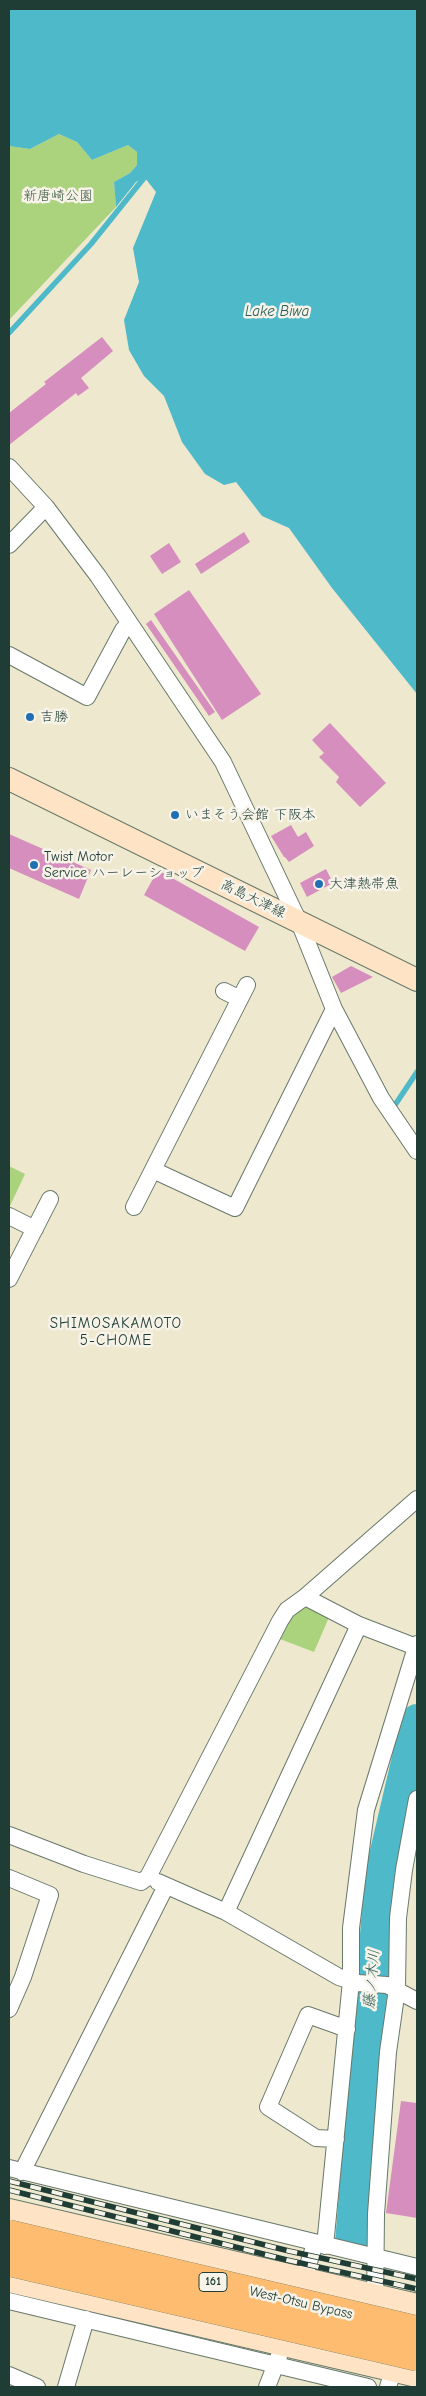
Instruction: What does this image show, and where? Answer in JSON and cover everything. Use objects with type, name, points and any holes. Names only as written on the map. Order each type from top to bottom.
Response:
[{"type":"highway","name":"West-Otsu Bypass","points":[[9,2234],[417,2330]]},
{"type":"highway","name":"West-Otsu Bypass","points":[[9,2262],[417,2357]]},
{"type":"street","points":[[9,467],[46,507],[129,623],[223,762],[300,922],[334,1009],[381,1098],[417,1151]]},
{"type":"street","points":[[9,545],[46,507]]},
{"type":"street","points":[[9,655],[87,696],[123,630],[129,623]]},
{"type":"street","name":"高島大津線","points":[[9,779],[417,980]]},
{"type":"street","points":[[134,1207],[244,992],[224,991]]},
{"type":"street","points":[[153,1170],[236,1208],[334,1009]]},
{"type":"street","points":[[9,1279],[50,1199]]},
{"type":"street","points":[[9,1216],[35,1229]]},
{"type":"street","points":[[9,1835],[84,1864],[141,1882],[148,1878],[287,1610],[305,1597],[417,1499]]},
{"type":"street","points":[[267,2387],[280,2354],[304,2279],[320,2245],[336,2139],[347,2029],[354,1982],[351,1928],[366,1810],[417,1645],[359,1625],[305,1597]]},
{"type":"street","points":[[226,1912],[359,1625]]},
{"type":"street","points":[[368,2363],[377,2296],[376,2214],[392,1987],[404,1870],[417,1799]]},
{"type":"street","points":[[9,1878],[50,1894],[23,1977],[9,2009]]},
{"type":"street","points":[[148,1878],[226,1912],[339,1977],[354,1982],[392,1987],[417,2001]]},
{"type":"street","points":[[166,1886],[15,2170],[417,2267]]},
{"type":"street","points":[[336,2139],[316,2138],[268,2107],[308,2014],[347,2029]]},
{"type":"street","points":[[9,2210],[417,2305]]},
{"type":"street","points":[[9,2281],[280,2354],[368,2387]]},
{"type":"street","points":[[9,2301],[86,2319],[280,2354],[368,2363],[391,2379],[417,2376]]},
{"type":"street","points":[[66,2387],[86,2319]]},
{"type":"street","points":[[9,2375],[37,2387]]},
{"type":"green space","name":"新唐崎公園","points":[[59,134],[77,142],[92,160],[128,145],[137,152],[137,165],[130,173],[114,182],[116,207],[9,320],[9,146],[30,149]]},
{"type":"green space","points":[[9,1166],[25,1174],[9,1208]]},
{"type":"green space","points":[[306,1601],[330,1615],[314,1652],[280,1639],[292,1615]]},
{"type":"water","name":"Lake Biwa","points":[[9,9],[417,9],[417,694],[332,588],[289,528],[262,516],[236,482],[224,485],[205,474],[182,442],[164,396],[144,376],[129,350],[124,320],[139,282],[133,248],[156,192],[145,178],[136,182],[116,207],[114,182],[130,173],[137,165],[137,152],[128,145],[92,160],[77,142],[59,134],[30,149],[9,146]]},
{"type":"building","points":[[102,337],[113,351],[81,378],[89,388],[78,396],[76,393],[9,445],[9,413],[46,384],[44,382]]},
{"type":"building","points":[[244,532],[250,542],[201,574],[195,564]]},
{"type":"building","points":[[169,543],[181,562],[162,574],[150,556]]},
{"type":"building","points":[[189,590],[261,694],[222,720],[154,614]]},
{"type":"building","points":[[151,620],[215,712],[209,716],[146,624]]},
{"type":"building","points":[[330,723],[386,783],[360,807],[336,782],[339,777],[319,757],[324,753],[312,740]]},
{"type":"building","points":[[291,825],[298,837],[306,832],[314,846],[289,862],[271,836]]},
{"type":"building","points":[[9,834],[91,870],[79,899],[9,868]]},
{"type":"building","points":[[326,869],[333,883],[307,897],[300,883]]},
{"type":"building","points":[[158,870],[259,927],[245,951],[144,895]]},
{"type":"building","points":[[351,966],[373,977],[341,993],[332,977]]},
{"type":"building","points":[[401,2101],[417,2103],[417,2218],[386,2213]]},
{"type":"waterway","points":[[9,333],[91,244],[148,173]]},
{"type":"waterway","points":[[395,1105],[417,1072]]},
{"type":"waterway","name":"藤ノ木川","points":[[351,2243],[381,1873],[417,1720]]},
{"type":"railway","points":[[9,2181],[289,2251],[417,2279]]},
{"type":"railway","points":[[9,2190],[287,2260],[417,2289]]},
{"type":"place","name":"吉勝","points":[[30,717]]},
{"type":"place","name":"いまそう会館 下阪本","points":[[175,815]]},
{"type":"place","name":"Twist Motor Service ハーレーショップ","points":[[34,865]]},
{"type":"place","name":"大津熱帯魚","points":[[319,884]]},
{"type":"district","name":"SHIMOSAKAMOTO 5-CHOME","points":[[116,1332]]}]
